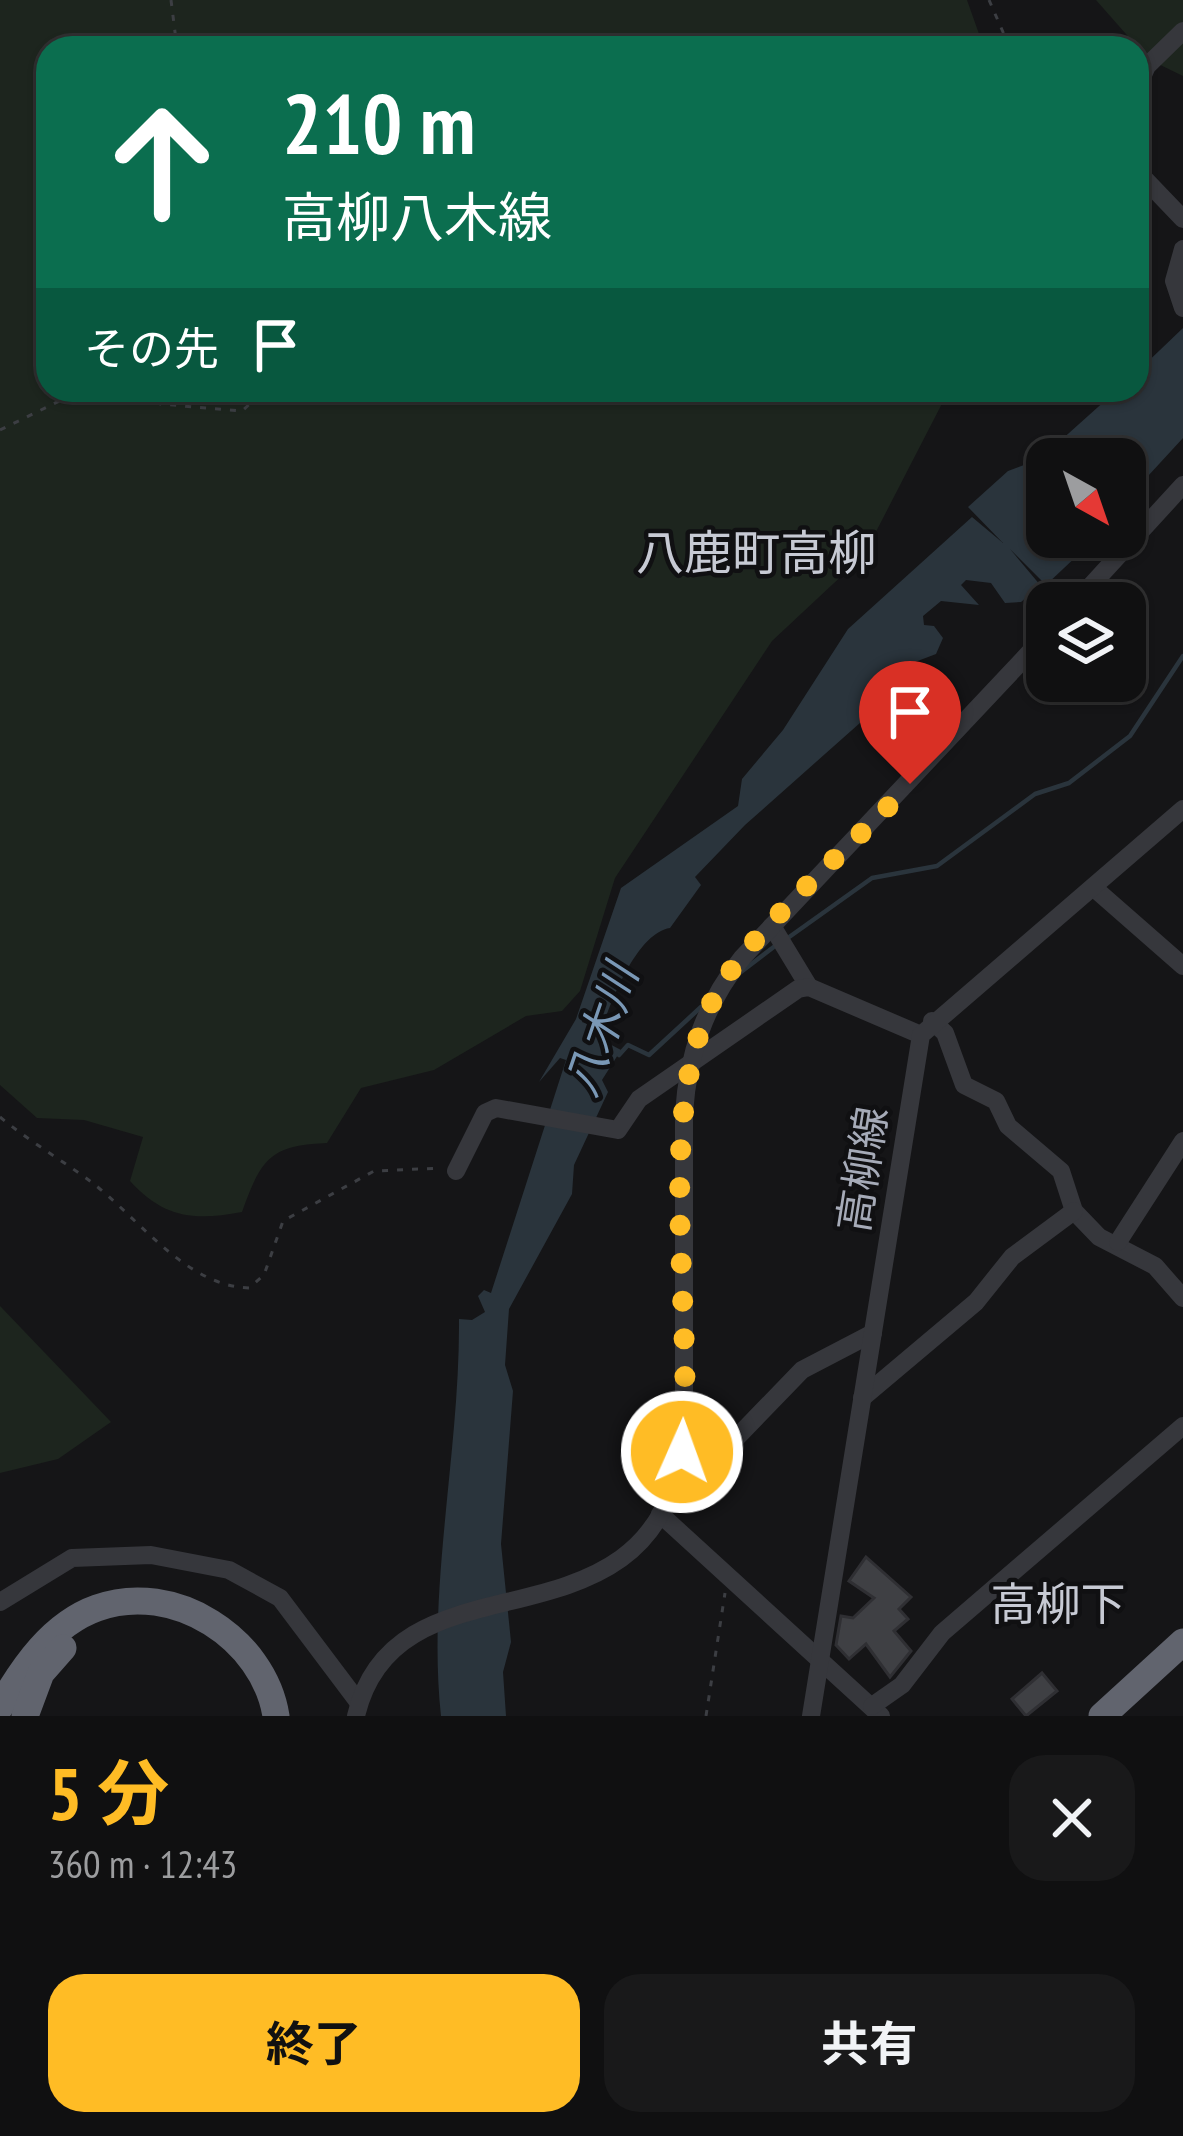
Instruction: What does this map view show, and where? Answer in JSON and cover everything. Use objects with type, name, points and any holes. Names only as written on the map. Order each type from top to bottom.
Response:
[{"type":"highway","points":[[0,1707],[24,1666],[58,1631],[97,1608],[133,1602],[169,1605],[235,1638],[261,1672],[276,1716]]},
{"type":"highway","points":[[25,1716],[41,1673],[65,1646],[99,1627],[136,1618],[201,1635],[248,1682],[259,1716]]},
{"type":"highway","points":[[1102,1716],[1183,1642]]},
{"type":"street","points":[[1149,64],[1183,32]]},
{"type":"street","points":[[1149,184],[1183,219]]},
{"type":"street","points":[[1181,305],[1174,281],[1183,249]]},
{"type":"street","points":[[1094,582],[1183,485]]},
{"type":"street","points":[[358,1710],[380,1662],[422,1628],[559,1592],[617,1563],[660,1514],[680,1468],[685,1412],[683,1143],[690,1060],[707,1014],[728,976],[778,938],[1026,658]]},
{"type":"street","points":[[926,1028],[1183,809]]},
{"type":"street","points":[[1094,888],[1183,966]]},
{"type":"street","points":[[778,938],[808,987]]},
{"type":"street","points":[[456,1171],[485,1113],[496,1108],[618,1130],[639,1099],[690,1060],[797,988],[808,987],[945,1033],[964,1085],[996,1100],[1008,1126],[1061,1171],[1074,1211],[1099,1237],[1118,1242],[1156,1266],[1183,1298]]},
{"type":"street","name":"高柳線","points":[[811,1716],[926,1028]]},
{"type":"street","points":[[1118,1242],[1183,1142]]},
{"type":"street","points":[[862,1398],[976,1302],[1012,1257],[1074,1211]]},
{"type":"street","points":[[680,1468],[716,1459],[802,1370],[873,1333]]},
{"type":"street","points":[[660,1514],[876,1711],[942,1633],[1183,1426]]},
{"type":"street","points":[[0,1602],[72,1558],[151,1555],[229,1570],[280,1598],[358,1710]]},
{"type":"path","points":[[171,0],[176,36]]},
{"type":"path","points":[[989,0],[1005,36]]},
{"type":"path","points":[[0,430],[57,402]]},
{"type":"path","points":[[158,402],[242,411],[259,402]]},
{"type":"path","points":[[0,1117],[39,1150],[89,1180],[170,1251],[230,1288],[249,1288],[264,1275],[283,1221],[335,1190],[374,1171],[411,1173],[432,1166],[456,1171]]},
{"type":"path","points":[[706,1716],[728,1574]]},
{"type":"shaded area","points":[[0,0],[967,0],[980,36],[36,36],[36,402],[943,402],[864,555],[772,641],[615,878],[580,991],[562,1011],[526,1016],[434,1070],[361,1088],[327,1143],[292,1147],[270,1158],[255,1179],[242,1212],[194,1216],[155,1203],[130,1181],[143,1137],[84,1120],[37,1118],[0,1085]]},
{"type":"shaded area","points":[[1096,0],[1183,0],[1183,76],[1149,59],[1149,36],[1128,36]]},
{"type":"shaded area","points":[[0,1306],[111,1422],[58,1459],[0,1473]]},
{"type":"water","points":[[1183,328],[1183,438],[1146,478],[1146,438],[1063,438],[1104,402],[1149,402],[1149,361]]},
{"type":"water","name":"八木川","points":[[1026,464],[1026,558],[1075,558],[1049,582],[1043,582],[1010,549],[1038,582],[1026,582],[1026,598],[1021,602],[1005,603],[991,583],[966,580],[961,585],[979,605],[941,601],[923,616],[924,625],[934,626],[943,638],[936,654],[915,662],[905,683],[745,825],[695,877],[701,885],[670,928],[638,952],[606,1017],[584,1016],[582,1022],[608,1032],[600,1039],[621,1050],[602,1080],[608,1092],[574,1165],[572,1194],[509,1309],[505,1365],[513,1391],[501,1544],[511,1642],[503,1672],[506,1716],[441,1716],[438,1618],[459,1319],[472,1320],[485,1312],[478,1296],[484,1290],[491,1293],[566,1060],[560,1058],[539,1082],[576,1019],[621,888],[738,806],[742,779],[783,730],[848,629],[972,517],[1003,543],[968,507],[1008,471]]},
{"type":"building","points":[[866,1557],[911,1597],[899,1609],[908,1619],[894,1631],[911,1651],[890,1677],[866,1644],[849,1659],[836,1645],[841,1616],[853,1618],[874,1598],[849,1581]]},
{"type":"building","points":[[1042,1673],[1057,1691],[1026,1716],[1012,1699]]},
{"type":"waterway","points":[[785,940],[872,878],[937,866],[1035,794],[1069,783],[1130,736],[1183,656]]},
{"type":"waterway","points":[[741,972],[775,946]]},
{"type":"waterway","name":"八木川","points":[[619,1055],[628,1045],[649,1055],[701,1007]]},
{"type":"district","name":"八鹿町高柳","points":[[756,552]]},
{"type":"district","name":"高柳下","points":[[1058,1603]]},
{"type":"route","points":[[682,1452],[684,1113],[697,1037],[716,994],[742,958],[910,784]]}]
